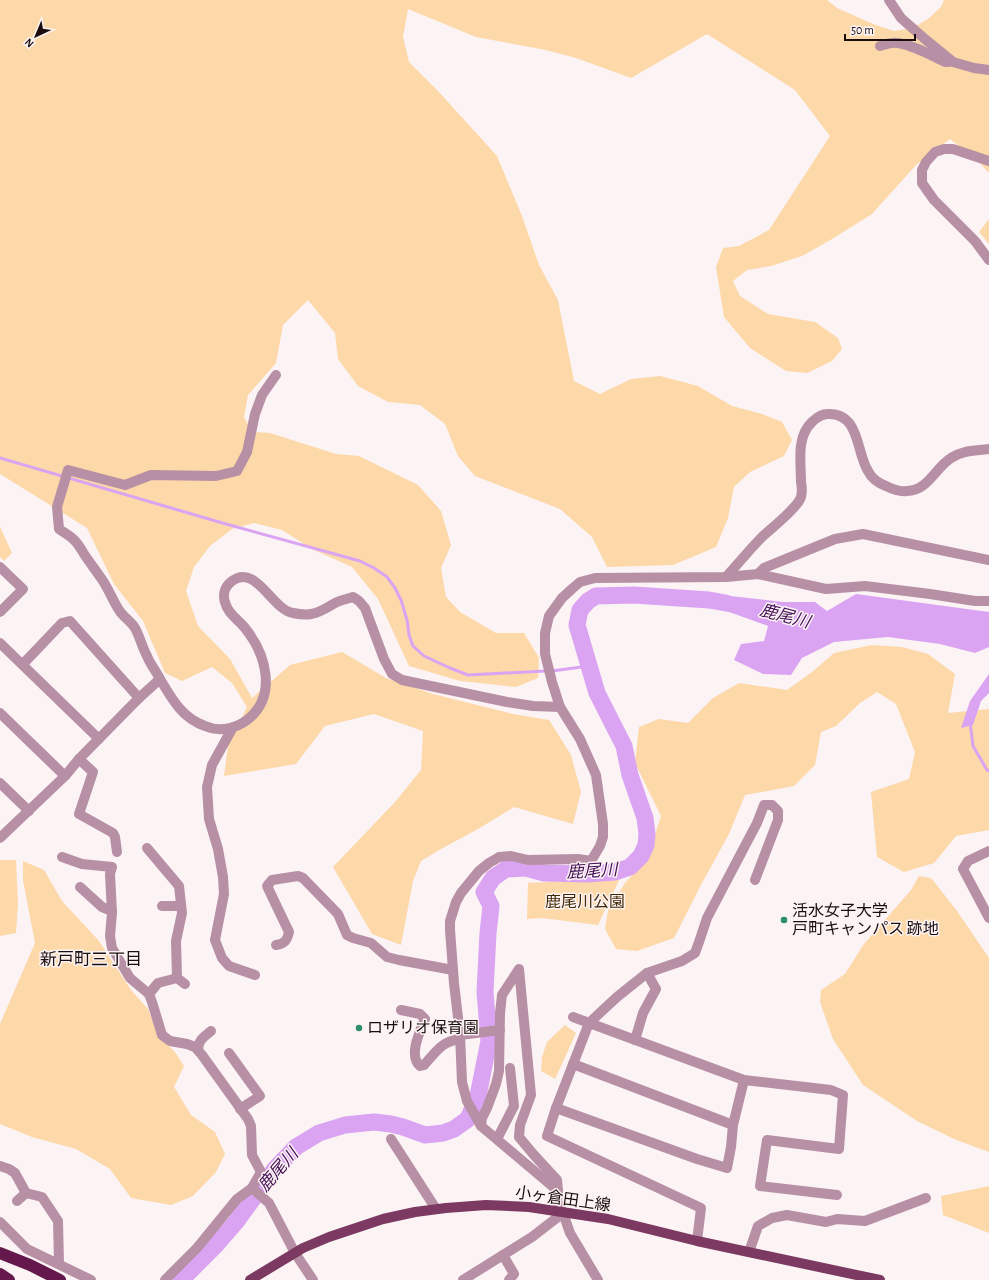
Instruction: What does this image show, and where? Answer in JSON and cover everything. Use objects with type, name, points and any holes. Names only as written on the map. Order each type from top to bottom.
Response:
[{"type":"highway","points":[[0,1253],[30,1265],[60,1280]]},
{"type":"highway","points":[[0,1274],[9,1280]]},
{"type":"main road","name":"小ヶ倉田上線","points":[[250,1280],[303,1248],[329,1237],[383,1219],[436,1209],[486,1205],[530,1208],[608,1219],[697,1241],[880,1280]]},
{"type":"street","points":[[889,0],[901,18],[954,62]]},
{"type":"street","points":[[880,46],[893,42],[899,43],[945,62],[954,62],[974,68],[989,70]]},
{"type":"street","points":[[989,161],[953,149],[944,149],[935,152],[926,162],[922,170],[922,183],[934,200],[975,242],[989,260]]},
{"type":"street","points":[[276,375],[262,395],[255,414],[247,452],[237,471],[216,476],[151,475],[125,485],[68,470],[57,507],[59,528],[74,540],[102,580],[120,611],[135,627],[147,656],[180,709],[192,720],[213,729],[226,729],[233,728],[248,719],[262,700],[266,688],[265,668],[255,644],[244,627],[228,610],[224,601],[224,592],[228,585],[234,580],[248,577],[255,581],[276,604],[291,613],[311,615],[337,602],[353,597],[359,601],[365,608],[384,659],[392,674],[402,680],[507,702],[534,706],[560,707]]},
{"type":"street","points":[[726,577],[801,498],[801,442],[808,425],[816,417],[828,414],[840,416],[848,421],[856,436],[863,462],[868,472],[875,480],[891,489],[905,492],[917,490],[950,459],[959,454],[967,451],[989,449]]},
{"type":"street","points":[[758,574],[764,568],[835,539],[863,534],[989,560]]},
{"type":"street","points":[[0,567],[23,588],[0,612]]},
{"type":"street","points":[[558,1191],[481,1126],[467,1101],[462,1082],[460,1037],[453,970],[450,921],[456,902],[470,881],[489,863],[499,857],[511,856],[528,860],[578,859],[591,861],[602,842],[603,824],[596,774],[580,739],[560,707],[545,654],[546,633],[549,616],[562,598],[580,582],[595,578],[726,577],[758,574],[826,589],[865,586],[930,594],[975,602],[989,601]]},
{"type":"street","points":[[23,664],[62,622],[70,621],[139,698]]},
{"type":"street","points":[[0,642],[99,739]]},
{"type":"street","points":[[0,838],[65,776],[139,698],[160,679]]},
{"type":"street","points":[[0,713],[65,776]]},
{"type":"street","points":[[233,728],[212,764],[207,786],[209,819],[218,849],[224,877],[224,894],[215,940],[222,958],[229,966],[255,975]]},
{"type":"street","points":[[80,759],[93,772],[79,814],[113,833],[115,836],[117,852]]},
{"type":"street","points":[[0,783],[29,811]]},
{"type":"street","points":[[697,1241],[701,1208],[547,1136],[556,1108],[589,1023],[617,997],[647,973],[682,961],[694,953],[707,918],[757,823],[764,805],[772,805],[778,811],[778,820],[755,880]]},
{"type":"street","points":[[147,848],[179,886],[182,913],[176,942],[176,974],[181,981],[158,983],[149,994]]},
{"type":"street","points":[[989,851],[968,861],[963,869],[985,901],[989,918]]},
{"type":"street","points":[[62,857],[82,864],[112,867],[110,874],[112,911],[110,936],[112,948],[130,978],[149,994],[162,1035],[170,1041],[187,1044],[198,1050],[251,1126],[252,1155],[261,1172],[252,1188],[237,1200],[197,1248],[165,1280]]},
{"type":"street","points":[[276,945],[283,944],[289,932],[267,886],[272,880],[298,876],[303,878],[338,914],[347,935],[371,943],[386,956],[399,960],[453,970]]},
{"type":"street","points":[[80,887],[102,907],[112,911]]},
{"type":"street","points":[[162,906],[181,906]]},
{"type":"street","points":[[481,1126],[482,1118],[496,1084],[500,1058],[500,1013],[502,995],[519,969],[531,1095],[520,1125],[519,1137],[557,1180],[557,1201],[564,1213],[570,1233],[598,1280]]},
{"type":"street","points":[[635,1040],[643,1013],[656,989],[647,973]]},
{"type":"street","points":[[401,1010],[420,1014],[425,1018],[415,1049],[415,1059],[417,1064],[420,1066],[424,1065],[446,1042],[460,1037],[500,1030]]},
{"type":"street","points":[[573,1017],[744,1080],[831,1090],[843,1095],[838,1154],[767,1140],[760,1186],[837,1195]]},
{"type":"street","points":[[198,1050],[198,1044],[211,1031]]},
{"type":"street","points":[[229,1053],[260,1096],[240,1109]]},
{"type":"street","points":[[574,1064],[733,1124]]},
{"type":"street","points":[[497,1139],[514,1106],[510,1068]]},
{"type":"street","points":[[556,1108],[697,1159],[727,1168],[733,1124],[744,1080]]},
{"type":"street","points":[[391,1139],[436,1209]]},
{"type":"street","points":[[0,1166],[15,1173],[26,1193],[42,1197],[58,1221],[59,1264]]},
{"type":"street","points":[[252,1188],[269,1203],[295,1253],[313,1280]]},
{"type":"street","points":[[17,1202],[26,1193]]},
{"type":"street","points":[[749,1252],[758,1226],[772,1218],[787,1215],[826,1222],[837,1219],[865,1221],[926,1198]]},
{"type":"street","points":[[463,1280],[532,1237],[564,1213]]},
{"type":"street","points":[[0,1222],[27,1249],[90,1280]]},
{"type":"street","points":[[503,1255],[514,1274],[509,1280]]},
{"type":"green space","points":[[0,0],[827,0],[837,8],[873,24],[894,31],[913,28],[928,19],[941,7],[944,0],[989,0],[989,173],[976,159],[950,139],[916,165],[872,214],[802,256],[771,266],[747,270],[733,281],[740,296],[768,314],[815,322],[838,338],[842,349],[832,361],[807,373],[786,371],[750,348],[724,317],[716,267],[723,248],[739,246],[769,230],[830,136],[795,90],[707,34],[631,78],[576,58],[546,50],[476,37],[408,9],[403,37],[409,62],[438,91],[497,156],[522,216],[539,265],[558,300],[574,381],[600,394],[631,379],[660,376],[698,386],[732,406],[762,414],[782,422],[792,440],[784,456],[750,472],[734,487],[728,518],[716,547],[673,565],[607,567],[592,537],[560,509],[475,476],[458,456],[445,424],[420,405],[388,402],[358,386],[338,359],[335,333],[308,300],[283,325],[276,363],[248,395],[244,417],[252,432],[270,433],[336,454],[359,456],[418,485],[441,511],[451,545],[441,568],[446,597],[460,612],[496,633],[524,633],[539,658],[538,678],[516,687],[460,681],[409,666],[378,599],[352,567],[312,549],[282,530],[254,523],[232,529],[210,546],[194,567],[186,591],[198,626],[230,659],[252,698],[290,665],[342,652],[386,678],[433,694],[513,714],[549,720],[571,755],[581,792],[573,824],[514,807],[421,861],[413,881],[401,945],[372,934],[333,867],[395,802],[421,770],[423,731],[374,714],[325,726],[296,764],[224,776],[228,746],[247,707],[232,683],[212,667],[182,681],[165,673],[143,621],[114,584],[87,528],[0,474]]},
{"type":"green space","points":[[989,219],[989,244],[979,232]]},
{"type":"green space","points":[[0,526],[12,553],[4,561],[0,557]]},
{"type":"green space","points":[[872,645],[902,647],[928,654],[955,674],[948,713],[989,709],[989,830],[956,836],[934,863],[904,872],[877,857],[871,792],[909,779],[915,752],[896,704],[877,692],[860,703],[836,726],[821,732],[815,765],[794,786],[745,795],[729,834],[674,938],[637,951],[616,949],[605,929],[608,910],[625,883],[647,859],[661,816],[635,763],[639,727],[659,719],[688,723],[713,698],[739,683],[787,690],[812,672],[834,653]]},
{"type":"green space","points":[[0,860],[16,860],[18,903],[16,933],[0,936]]},
{"type":"green space","points":[[23,861],[44,870],[62,901],[99,941],[131,990],[148,1009],[160,1037],[175,1052],[184,1066],[174,1087],[191,1115],[215,1132],[225,1154],[216,1172],[193,1196],[171,1205],[131,1198],[110,1169],[76,1149],[32,1137],[0,1124],[0,1024],[35,943],[23,880]]},
{"type":"green space","points":[[919,876],[931,878],[957,911],[989,958],[989,1152],[954,1139],[917,1121],[863,1085],[833,1039],[820,1002],[821,990],[845,974],[864,944],[911,890]]},
{"type":"green space","name":"鹿尾川公園","points":[[620,878],[598,925],[542,918],[527,919],[528,883]]},
{"type":"green space","points":[[565,1025],[576,1033],[555,1079],[541,1071],[542,1057],[547,1042]]},
{"type":"green space","points":[[989,1186],[989,1233],[943,1215],[941,1196]]},
{"type":"water","points":[[704,593],[783,602],[815,602],[827,611],[856,594],[989,612],[989,647],[975,653],[940,644],[888,637],[834,642],[802,658],[791,675],[763,674],[734,660],[741,644],[764,641],[768,626],[732,613],[703,605]]},
{"type":"water","points":[[989,674],[989,693],[981,701],[973,725],[961,728],[970,701]]},
{"type":"waterway","points":[[0,458],[226,524],[360,561],[387,577],[395,588],[401,600],[413,646],[424,656],[468,675],[546,671]]},
{"type":"waterway","name":"鹿尾川","points":[[181,1280],[216,1245],[236,1222],[274,1170],[296,1147],[319,1133],[345,1125],[374,1122],[403,1127],[425,1135],[443,1133],[454,1129],[468,1119],[478,1096],[489,1041],[485,992],[491,906],[484,892],[493,878],[506,869],[526,868],[544,873],[587,874],[615,872],[630,867],[641,856],[646,845],[647,834],[645,818],[630,775],[624,746],[597,693],[577,625],[580,610],[588,601],[596,596],[634,595],[709,600],[726,603]]},
{"type":"waterway","points":[[552,671],[589,666]]},
{"type":"waterway","points":[[970,722],[973,746],[989,771]]},
{"type":"place","name":"活水女子大学 戸町キャンパス 跡地","points":[[784,920]]},
{"type":"place","name":"ロザリオ保育園","points":[[359,1028]]},
{"type":"district","name":"新戸町三丁目","points":[[91,959]]}]
